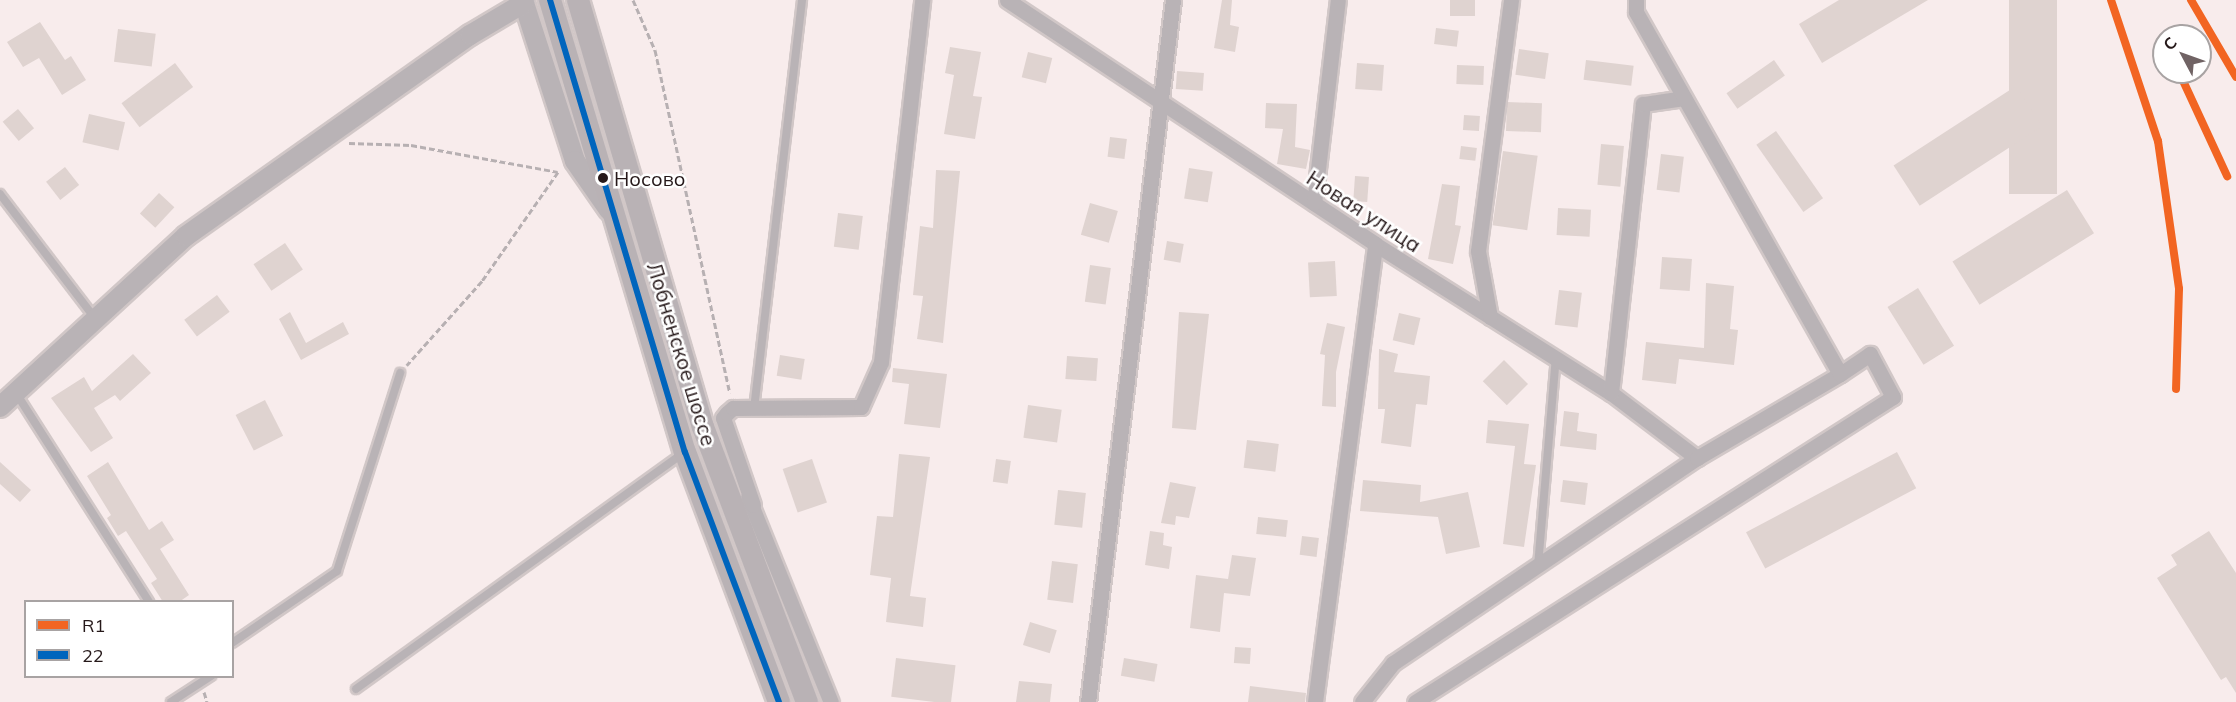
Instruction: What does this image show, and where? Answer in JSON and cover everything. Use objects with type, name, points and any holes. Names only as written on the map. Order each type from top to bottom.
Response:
[{"type":"main road","name":"Лобненское шоссе","points":[[550,0],[611,212],[685,452],[779,702]]},
{"type":"main road","name":"Лобненское шоссе","points":[[578,0],[716,462],[807,702]]},
{"type":"street","points":[[831,702],[753,505],[723,418],[733,408],[861,407],[881,362],[922,0]]},
{"type":"street","name":"Новая улица","points":[[1007,0],[1160,104],[1375,244],[1611,393],[1697,458]]},
{"type":"street","points":[[1088,702],[1173,0]]},
{"type":"street","points":[[1314,203],[1338,0]]},
{"type":"street","points":[[1490,317],[1478,251],[1511,0]]},
{"type":"street","points":[[1636,0],[1636,12],[1840,374]]},
{"type":"street","points":[[0,407],[94,317],[186,236],[524,2],[575,160],[611,212]]},
{"type":"street","points":[[1611,393],[1643,104],[1684,98]]},
{"type":"street","points":[[1315,702],[1375,244]]},
{"type":"street","points":[[1362,702],[1393,663],[1697,458],[1870,354],[1893,397],[1415,702]]},
{"type":"street","points":[[716,462],[753,505]]},
{"type":"lane","points":[[754,408],[802,0]]},
{"type":"lane","points":[[0,194],[94,317]]},
{"type":"lane","points":[[1538,567],[1556,358]]},
{"type":"lane","points":[[234,642],[337,571],[400,373]]},
{"type":"lane","points":[[16,392],[148,600]]},
{"type":"lane","points":[[356,689],[685,452]]},
{"type":"lane","points":[[171,702],[199,680]]},
{"type":"path","points":[[633,0],[661,75],[733,408]]},
{"type":"path","points":[[654,77],[661,75]]},
{"type":"path","points":[[319,142],[411,145],[558,172],[482,281],[400,373]]},
{"type":"building","points":[[1222,0],[1232,0],[1230,25],[1239,27],[1235,52],[1214,48]]},
{"type":"building","points":[[1450,0],[1475,0],[1475,16],[1450,16]]},
{"type":"building","points":[[1839,0],[1928,0],[1822,63],[1799,24]]},
{"type":"building","points":[[2009,0],[2057,0],[2057,194],[2009,194]]},
{"type":"building","points":[[40,22],[65,60],[71,56],[86,80],[62,95],[39,58],[23,67],[7,42]]},
{"type":"building","points":[[1436,28],[1459,31],[1457,47],[1434,44]]},
{"type":"building","points":[[118,29],[156,34],[152,66],[114,62]]},
{"type":"building","points":[[950,47],[981,52],[973,96],[982,97],[975,139],[944,134],[954,75],[945,73]]},
{"type":"building","points":[[1519,49],[1549,53],[1545,79],[1515,75]]},
{"type":"building","points":[[1028,52],[1052,58],[1046,83],[1022,77]]},
{"type":"building","points":[[1586,60],[1634,66],[1631,86],[1584,80]]},
{"type":"building","points":[[1774,60],[1785,76],[1737,109],[1726,93]]},
{"type":"building","points":[[175,63],[193,87],[140,127],[121,103]]},
{"type":"building","points":[[1357,63],[1384,65],[1382,91],[1355,89]]},
{"type":"building","points":[[1457,65],[1484,66],[1483,85],[1456,84]]},
{"type":"building","points":[[1177,71],[1204,73],[1203,91],[1176,89]]},
{"type":"building","points":[[2016,86],[2042,126],[1920,206],[1894,166]]},
{"type":"building","points":[[1507,102],[1542,103],[1541,132],[1506,131]]},
{"type":"building","points":[[1266,103],[1297,104],[1295,147],[1310,150],[1306,169],[1277,164],[1283,129],[1265,128]]},
{"type":"building","points":[[18,109],[34,128],[19,141],[3,122]]},
{"type":"building","points":[[89,114],[125,122],[119,151],[82,142]]},
{"type":"building","points":[[1464,115],[1480,116],[1479,131],[1463,130]]},
{"type":"building","points":[[1776,131],[1823,198],[1803,212],[1756,145]]},
{"type":"building","points":[[1110,137],[1127,139],[1124,159],[1108,157]]},
{"type":"building","points":[[1601,144],[1624,146],[1620,187],[1597,185]]},
{"type":"building","points":[[1461,146],[1477,148],[1475,161],[1459,159]]},
{"type":"building","points":[[1503,151],[1538,156],[1527,230],[1493,225]]},
{"type":"building","points":[[1661,154],[1684,157],[1679,193],[1657,190]]},
{"type":"building","points":[[65,167],[79,185],[60,200],[46,182]]},
{"type":"building","points":[[1189,168],[1213,172],[1208,202],[1184,199]]},
{"type":"building","points":[[936,170],[960,171],[943,343],[917,339],[923,296],[913,295],[920,226],[933,228]]},
{"type":"building","points":[[1355,176],[1369,177],[1367,202],[1353,201]]},
{"type":"building","points":[[1442,184],[1460,186],[1455,225],[1461,226],[1453,264],[1428,259]]},
{"type":"building","points":[[2067,190],[2094,233],[1980,305],[1953,262]]},
{"type":"building","points":[[159,193],[174,207],[155,228],[140,213]]},
{"type":"building","points":[[1090,203],[1118,211],[1109,243],[1081,235]]},
{"type":"building","points":[[1558,208],[1591,210],[1590,237],[1557,235]]},
{"type":"building","points":[[838,213],[863,216],[859,250],[834,247]]},
{"type":"building","points":[[1167,241],[1184,244],[1180,263],[1164,260]]},
{"type":"building","points":[[285,243],[303,270],[271,291],[253,264]]},
{"type":"building","points":[[1662,257],[1692,259],[1690,291],[1660,289]]},
{"type":"building","points":[[1335,261],[1337,296],[1310,297],[1308,262]]},
{"type":"building","points":[[1090,265],[1111,268],[1106,305],[1085,302]]},
{"type":"building","points":[[1706,283],[1734,286],[1730,329],[1738,330],[1734,365],[1679,359],[1676,384],[1642,380],[1646,342],[1704,348]]},
{"type":"building","points":[[1918,288],[1954,346],[1924,365],[1887,307]]},
{"type":"building","points":[[1559,290],[1582,293],[1578,328],[1555,325]]},
{"type":"building","points":[[217,295],[230,312],[197,336],[184,320]]},
{"type":"building","points":[[290,312],[306,343],[343,322],[349,334],[301,360],[279,319]]},
{"type":"building","points":[[1179,312],[1209,314],[1196,430],[1172,428]]},
{"type":"building","points":[[1399,313],[1420,318],[1414,345],[1393,340]]},
{"type":"building","points":[[1327,323],[1345,327],[1336,372],[1336,407],[1322,406],[1325,355],[1320,354]]},
{"type":"building","points":[[1379,349],[1398,354],[1394,372],[1430,376],[1427,405],[1416,404],[1411,447],[1381,443],[1385,409],[1378,409]]},
{"type":"building","points":[[133,354],[151,373],[120,401],[115,395],[94,408],[113,438],[91,452],[51,398],[84,377],[92,391]]},
{"type":"building","points":[[780,355],[805,359],[801,380],[777,376]]},
{"type":"building","points":[[1067,356],[1098,358],[1096,381],[1065,379]]},
{"type":"building","points":[[1504,360],[1528,384],[1507,405],[1483,381]]},
{"type":"building","points":[[893,368],[947,374],[940,428],[904,424],[909,384],[892,382]]},
{"type":"building","points":[[265,400],[283,436],[254,451],[236,415]]},
{"type":"building","points":[[1028,405],[1062,410],[1057,442],[1023,438]]},
{"type":"building","points":[[1564,411],[1579,413],[1577,431],[1597,434],[1596,450],[1560,446]]},
{"type":"building","points":[[1488,420],[1529,424],[1524,464],[1536,465],[1524,547],[1503,544],[1515,446],[1486,443]]},
{"type":"building","points":[[1247,440],[1279,444],[1275,472],[1244,468]]},
{"type":"building","points":[[1897,452],[1916,488],[1765,568],[1746,532]]},
{"type":"building","points":[[899,454],[930,457],[910,596],[926,598],[923,627],[886,622],[891,578],[870,575],[877,516],[893,517]]},
{"type":"building","points":[[812,459],[827,502],[798,513],[783,469]]},
{"type":"building","points":[[996,459],[1011,461],[1008,484],[993,482]]},
{"type":"building","points":[[0,462],[31,490],[20,502],[0,484]]},
{"type":"building","points":[[108,462],[149,530],[162,521],[174,540],[160,549],[189,595],[182,600],[162,600],[151,583],[157,579],[126,531],[118,536],[107,518],[111,515],[87,476]]},
{"type":"building","points":[[1363,480],[1421,485],[1420,502],[1468,492],[1480,547],[1446,554],[1438,517],[1360,511]]},
{"type":"building","points":[[1563,480],[1588,483],[1585,505],[1560,502]]},
{"type":"building","points":[[1170,482],[1196,487],[1189,518],[1176,516],[1175,525],[1161,523]]},
{"type":"building","points":[[1058,490],[1086,493],[1082,528],[1054,525]]},
{"type":"building","points":[[1258,517],[1288,520],[1286,537],[1256,534]]},
{"type":"building","points":[[1150,531],[1164,533],[1163,545],[1172,547],[1169,569],[1145,565]]},
{"type":"building","points":[[2209,531],[2236,573],[2236,693],[2226,677],[2221,680],[2157,578],[2177,565],[2171,555]]},
{"type":"building","points":[[1302,536],[1319,538],[1317,557],[1300,555]]},
{"type":"building","points":[[1232,555],[1256,558],[1250,596],[1224,593],[1220,632],[1190,628],[1196,575],[1228,579]]},
{"type":"building","points":[[1052,561],[1078,564],[1073,603],[1047,600]]},
{"type":"building","points":[[1030,622],[1057,630],[1050,653],[1023,645]]},
{"type":"building","points":[[1235,647],[1251,648],[1250,664],[1234,663]]},
{"type":"building","points":[[896,658],[956,665],[951,702],[891,697]]},
{"type":"building","points":[[1124,658],[1157,664],[1154,682],[1121,676]]},
{"type":"building","points":[[1019,681],[1052,684],[1050,702],[1016,702]]},
{"type":"building","points":[[1250,686],[1306,693],[1305,702],[1248,702]]},
{"type":"transit line","name":"22","points":[[550,0],[685,452],[779,702]]},
{"type":"transit line","name":"R1","points":[[2111,0],[2158,141],[2179,289],[2176,389]]},
{"type":"transit line","name":"R1","points":[[2191,0],[2236,77]]},
{"type":"transit line","name":"R1","points":[[2185,84],[2227,176]]},
{"type":"place","name":"Носово","points":[[603,178]]}]
